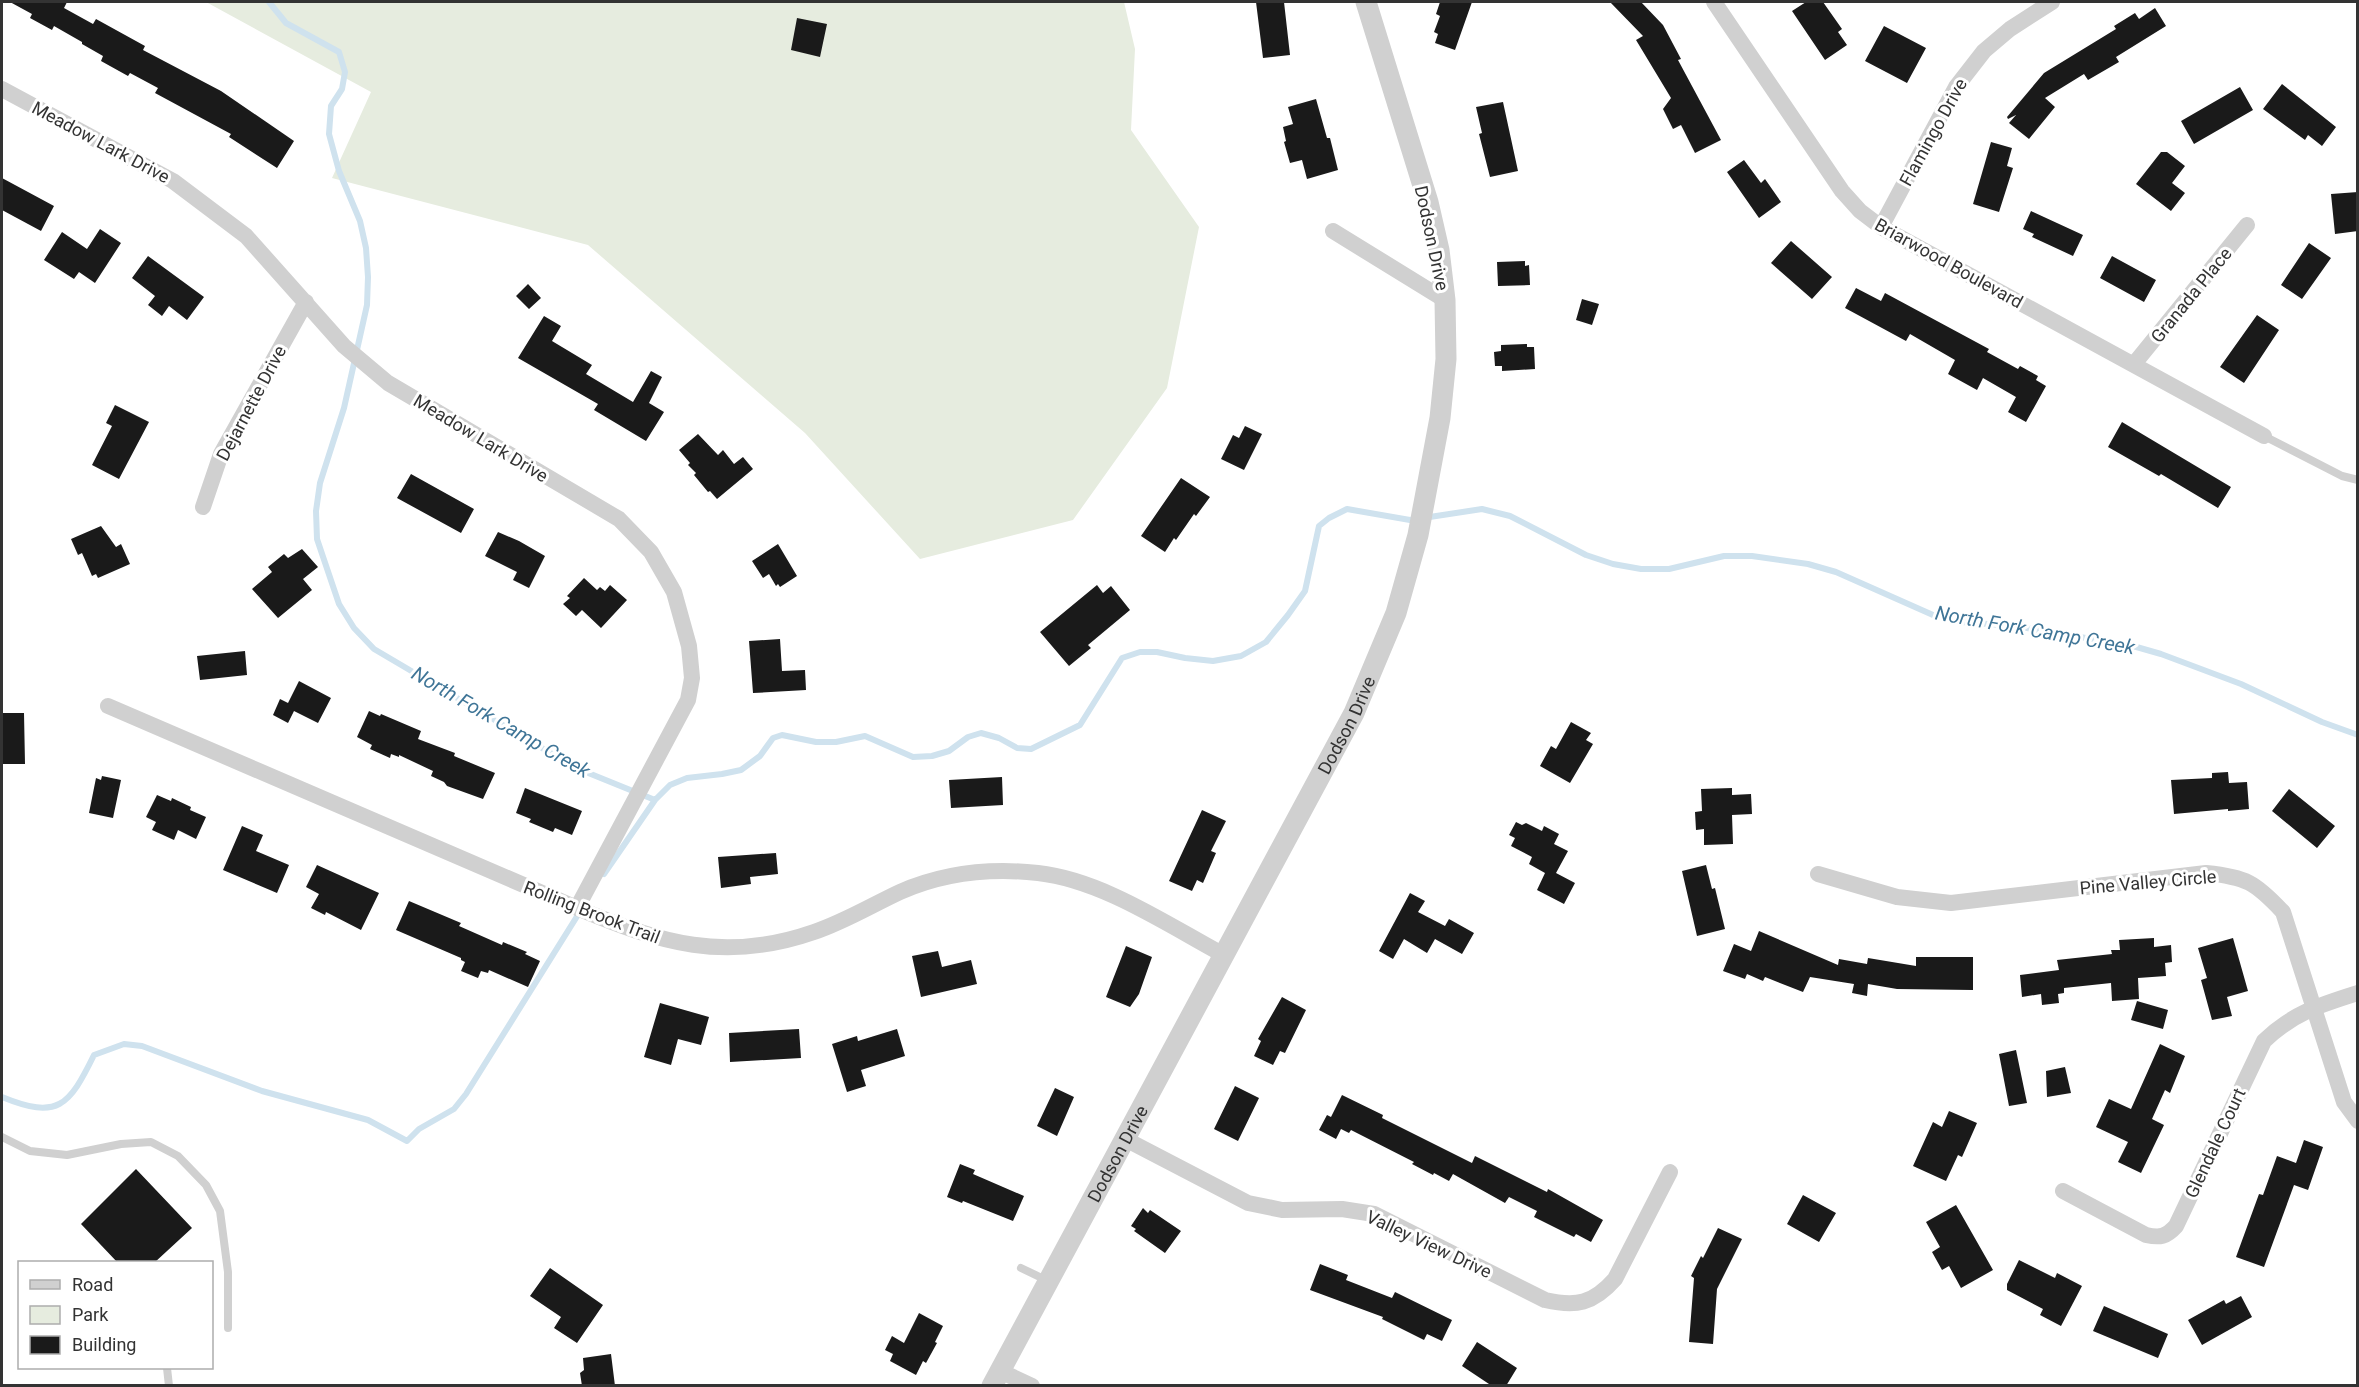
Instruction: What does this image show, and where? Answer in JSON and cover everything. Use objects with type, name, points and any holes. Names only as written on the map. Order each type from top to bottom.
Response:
[{"type":"street","name":"Dodson Drive","points":[[996,1378],[1354,713],[1396,613],[1418,535],[1440,418],[1446,359],[1445,300],[1428,202],[1366,2]]},
{"type":"street","name":"Briarwood Boulevard","points":[[1714,2],[1842,191],[1860,211],[1881,227],[2264,436]]},
{"type":"street","name":"Flamingo Drive","points":[[1881,227],[1956,87],[1984,51],[2010,28],[2052,2]]},
{"type":"street","name":"Meadow Lark Drive","points":[[2,89],[173,181],[246,236],[344,346],[388,383],[619,519],[651,552],[674,592],[689,646],[692,678],[688,700],[577,908]]},
{"type":"street","name":"Granada Place","points":[[2134,364],[2247,225]]},
{"type":"street","points":[[1333,231],[1445,300]]},
{"type":"street","name":"Dejarnette Drive","points":[[203,507],[221,454],[306,302]]},
{"type":"street","name":"Rolling Brook Trail","points":[[108,706],[628,930],[665,941],[703,946],[746,946],[779,942],[815,932],[903,891],[935,880],[985,871],[1037,873],[1065,877],[1121,900],[1224,955]]},
{"type":"street","name":"Pine Valley Circle","points":[[1818,874],[1897,897],[1951,903],[2206,873],[2234,876],[2261,889],[2283,912],[2344,1102],[2358,1121]]},
{"type":"street","name":"Glendale Court","points":[[2063,1191],[2146,1235],[2158,1238],[2169,1234],[2176,1226],[2264,1041],[2281,1024],[2315,1007],[2358,993]]},
{"type":"street","name":"Valley View Drive","points":[[1125,1139],[1248,1203],[1282,1210],[1342,1209],[1374,1214],[1545,1300],[1565,1304],[1585,1302],[1603,1292],[1615,1279],[1670,1172]]},
{"type":"street","points":[[996,1378],[1032,1386]]},
{"type":"lane","points":[[2264,436],[2342,476],[2358,480]]},
{"type":"lane","points":[[2,1137],[30,1152],[67,1155],[121,1144],[151,1142],[178,1156],[206,1185],[220,1211],[228,1272],[228,1328]]},
{"type":"lane","points":[[1021,1268],[1048,1282]]},
{"type":"lane","points":[[167,1369],[169,1386]]},
{"type":"green space","points":[[206,2],[1124,2],[1135,49],[1131,130],[1199,227],[1167,388],[1073,520],[920,559],[805,433],[588,245],[332,178],[371,92]]},
{"type":"building","points":[[10,2],[67,2],[64,8],[93,24],[96,19],[145,46],[143,50],[221,91],[294,141],[277,168],[229,137],[231,134],[155,93],[158,88],[130,73],[128,76],[101,61],[103,56],[82,42],[54,26],[52,30],[30,18],[32,14]]},
{"type":"building","points":[[1256,2],[1284,2],[1290,55],[1263,58]]},
{"type":"building","points":[[1440,2],[1472,2],[1455,50],[1435,43],[1438,34],[1434,32],[1440,16],[1436,14]]},
{"type":"building","points":[[1610,2],[1641,2],[1663,25],[1681,59],[1678,60],[1721,140],[1695,153],[1681,125],[1673,129],[1663,109],[1671,98],[1636,40],[1643,36]]},
{"type":"building","points":[[1806,2],[1823,2],[1842,29],[1838,32],[1847,45],[1825,60],[1792,11]]},
{"type":"building","points":[[2155,8],[2166,26],[2116,57],[2119,62],[2088,80],[2084,74],[2045,98],[2055,107],[2029,139],[2009,123],[2016,115],[2008,119],[2007,117],[2044,73],[2116,29],[2114,26],[2135,13],[2139,19]]},
{"type":"building","points":[[797,18],[827,24],[820,57],[791,50]]},
{"type":"building","points":[[1884,26],[1926,48],[1907,83],[1865,61]]},
{"type":"building","points":[[2282,84],[2336,127],[2322,146],[2308,135],[2305,140],[2263,109]]},
{"type":"building","points":[[2240,87],[2253,110],[2194,144],[2181,121]]},
{"type":"building","points":[[1316,99],[1327,138],[1330,138],[1338,170],[1307,179],[1302,160],[1290,163],[1284,142],[1286,141],[1283,127],[1293,124],[1288,107]]},
{"type":"building","points":[[1503,102],[1518,171],[1490,177],[1479,134],[1482,133],[1476,107]]},
{"type":"building","points":[[1991,142],[2012,148],[2007,166],[2013,168],[1999,212],[1973,204]]},
{"type":"building","points":[[2161,152],[2167,152],[2185,166],[2172,183],[2185,193],[2171,211],[2136,184]]},
{"type":"building","points":[[1744,160],[1761,183],[1765,179],[1781,202],[1759,218],[1727,172]]},
{"type":"building","points":[[2,178],[54,206],[41,231],[2,210]]},
{"type":"building","points":[[2358,192],[2358,231],[2335,234],[2331,194]]},
{"type":"building","points":[[2031,211],[2083,235],[2073,256],[2032,237],[2034,234],[2023,229]]},
{"type":"building","points":[[100,229],[121,243],[95,283],[79,272],[74,279],[44,260],[62,232],[87,249]]},
{"type":"building","points":[[1791,241],[1832,277],[1812,299],[1771,263]]},
{"type":"building","points":[[2309,243],[2331,258],[2302,299],[2281,285]]},
{"type":"building","points":[[148,256],[204,297],[187,320],[169,306],[162,316],[148,305],[155,296],[132,278]]},
{"type":"building","points":[[2112,256],[2156,280],[2144,302],[2100,278]]},
{"type":"building","points":[[1525,261],[1525,266],[1529,265],[1530,285],[1498,286],[1497,262]]},
{"type":"building","points":[[528,284],[541,298],[529,309],[516,296]]},
{"type":"building","points":[[1856,288],[1881,301],[1885,293],[1989,349],[1987,352],[2018,369],[2020,366],[2038,376],[2036,380],[2046,386],[2026,422],[2008,412],[2016,397],[1983,378],[1977,390],[1948,374],[1955,360],[1910,334],[1906,341],[1845,308]]},
{"type":"building","points":[[1582,299],[1599,304],[1592,325],[1576,320]]},
{"type":"building","points":[[2257,315],[2279,330],[2244,383],[2220,367]]},
{"type":"building","points":[[544,316],[561,326],[552,341],[592,365],[586,374],[633,402],[651,371],[662,377],[649,403],[664,412],[646,441],[594,410],[598,404],[518,358]]},
{"type":"building","points":[[1527,344],[1527,347],[1534,347],[1535,369],[1502,371],[1502,366],[1495,366],[1494,352],[1501,351],[1501,345]]},
{"type":"building","points":[[115,405],[149,422],[119,479],[92,465],[112,426],[106,423]]},
{"type":"building","points":[[2122,422],[2231,487],[2218,508],[2161,474],[2159,476],[2108,447]]},
{"type":"building","points":[[1245,426],[1262,434],[1244,470],[1221,459],[1233,435],[1239,438]]},
{"type":"building","points":[[698,434],[718,455],[723,450],[734,464],[743,457],[753,469],[717,499],[694,475],[696,473],[688,465],[690,463],[679,450]]},
{"type":"building","points":[[411,474],[474,509],[461,533],[397,498]]},
{"type":"building","points":[[1181,478],[1210,497],[1196,516],[1194,514],[1176,540],[1174,538],[1165,552],[1141,536]]},
{"type":"building","points":[[101,526],[116,547],[121,544],[130,564],[98,578],[96,574],[92,576],[82,553],[78,555],[71,539]]},
{"type":"building","points":[[498,532],[545,556],[529,588],[513,580],[517,572],[485,556]]},
{"type":"building","points":[[778,544],[797,576],[780,587],[778,584],[776,586],[769,574],[763,578],[752,561]]},
{"type":"building","points":[[302,549],[318,567],[303,579],[312,590],[278,618],[252,589],[272,572],[268,567],[284,554],[288,558]]},
{"type":"building","points":[[584,578],[597,590],[600,587],[605,591],[610,585],[627,600],[601,628],[582,610],[576,616],[563,604],[570,598],[567,596]]},
{"type":"building","points":[[1097,585],[1103,593],[1111,586],[1130,610],[1088,645],[1091,648],[1069,666],[1040,632]]},
{"type":"building","points":[[780,639],[782,671],[805,670],[806,690],[753,693],[749,641]]},
{"type":"building","points":[[245,651],[247,675],[200,680],[197,656]]},
{"type":"building","points":[[299,681],[331,698],[318,723],[294,711],[288,723],[273,715],[280,699],[288,703]]},
{"type":"building","points":[[369,711],[421,731],[418,739],[455,753],[454,756],[495,773],[483,799],[447,786],[444,782],[431,776],[433,771],[399,755],[399,757],[391,754],[390,758],[370,749],[372,745],[357,737]]},
{"type":"building","points":[[2,713],[24,713],[25,764],[2,764]]},
{"type":"building","points":[[1571,722],[1591,733],[1586,740],[1593,744],[1570,783],[1540,766],[1551,746],[1556,749]]},
{"type":"building","points":[[2228,772],[2229,783],[2247,782],[2249,809],[2174,814],[2171,780],[2212,778],[2212,773]]},
{"type":"building","points":[[102,776],[121,780],[113,818],[89,813],[96,778],[101,780]]},
{"type":"building","points":[[1002,777],[1003,805],[951,808],[949,780]]},
{"type":"building","points":[[525,788],[582,811],[572,835],[555,828],[553,832],[529,822],[531,819],[516,813]]},
{"type":"building","points":[[1732,788],[1732,795],[1751,794],[1752,814],[1732,815],[1733,844],[1704,845],[1704,829],[1696,830],[1695,812],[1702,811],[1701,789]]},
{"type":"building","points":[[2289,789],[2335,826],[2317,848],[2272,811]]},
{"type":"building","points":[[157,795],[171,801],[172,798],[206,817],[196,839],[178,830],[174,840],[152,830],[156,822],[146,817]]},
{"type":"building","points":[[1202,810],[1226,821],[1211,851],[1216,853],[1203,883],[1197,880],[1192,891],[1169,881]]},
{"type":"building","points":[[1516,822],[1522,825],[1526,823],[1542,831],[1544,826],[1559,834],[1554,844],[1568,851],[1556,873],[1575,883],[1564,904],[1537,890],[1545,873],[1529,864],[1532,857],[1511,846],[1515,838],[1509,835]]},
{"type":"building","points":[[242,826],[263,835],[256,851],[289,865],[277,893],[223,870]]},
{"type":"building","points":[[776,853],[778,874],[750,877],[751,884],[721,888],[718,857]]},
{"type":"building","points":[[317,865],[379,893],[361,930],[326,912],[325,915],[311,908],[319,894],[306,887]]},
{"type":"building","points":[[1706,865],[1712,889],[1715,888],[1725,929],[1697,936],[1682,871]]},
{"type":"building","points":[[1410,893],[1425,901],[1418,912],[1445,926],[1449,919],[1474,933],[1462,954],[1435,939],[1427,953],[1404,939],[1393,959],[1379,951]]},
{"type":"building","points":[[409,901],[461,923],[459,926],[502,945],[503,942],[527,952],[525,954],[540,961],[528,987],[489,970],[488,973],[481,971],[478,978],[461,971],[465,962],[461,958],[396,930]]},
{"type":"building","points":[[1759,931],[1838,965],[1839,959],[1867,964],[1868,958],[1916,966],[1916,957],[1973,957],[1973,990],[1897,989],[1868,984],[1867,996],[1852,993],[1854,984],[1810,977],[1803,992],[1765,977],[1763,981],[1747,974],[1745,979],[1723,971],[1734,944],[1751,951]]},
{"type":"building","points":[[2154,938],[2154,947],[2171,945],[2172,962],[2165,963],[2166,976],[2138,978],[2139,999],[2112,1001],[2111,983],[2064,988],[2064,993],[2058,994],[2059,1003],[2042,1005],[2041,994],[2022,997],[2020,975],[2059,970],[2057,960],[2112,954],[2111,950],[2120,950],[2119,940]]},
{"type":"building","points":[[2233,938],[2248,991],[2227,997],[2232,1016],[2212,1020],[2201,980],[2207,978],[2198,948]]},
{"type":"building","points":[[1126,946],[1152,957],[1139,994],[1130,1007],[1106,997]]},
{"type":"building","points":[[938,951],[942,967],[971,960],[977,984],[921,997],[912,956]]},
{"type":"building","points":[[1282,997],[1306,1010],[1285,1053],[1280,1051],[1273,1065],[1254,1056],[1261,1041],[1258,1039]]},
{"type":"building","points":[[2137,1001],[2168,1010],[2163,1029],[2131,1020]]},
{"type":"building","points":[[660,1003],[709,1017],[701,1045],[678,1039],[671,1065],[644,1057]]},
{"type":"building","points":[[799,1029],[801,1058],[730,1062],[729,1033]]},
{"type":"building","points":[[897,1029],[905,1056],[861,1070],[866,1086],[847,1092],[832,1044],[857,1036],[858,1041]]},
{"type":"building","points":[[2160,1044],[2185,1056],[2170,1093],[2165,1090],[2152,1119],[2164,1125],[2141,1173],[2118,1162],[2128,1142],[2096,1127],[2109,1099],[2131,1109]]},
{"type":"building","points":[[2016,1050],[2027,1103],[2009,1106],[1999,1054]]},
{"type":"building","points":[[2065,1067],[2071,1093],[2047,1097],[2046,1071]]},
{"type":"building","points":[[1235,1086],[1259,1098],[1238,1141],[1214,1129]]},
{"type":"building","points":[[1055,1088],[1074,1097],[1057,1136],[1037,1126]]},
{"type":"building","points":[[1342,1095],[1383,1115],[1382,1118],[1472,1163],[1475,1156],[1547,1192],[1548,1189],[1603,1220],[1591,1242],[1576,1234],[1574,1237],[1534,1217],[1537,1211],[1509,1197],[1505,1203],[1453,1174],[1449,1181],[1434,1173],[1433,1175],[1412,1164],[1414,1162],[1351,1130],[1349,1133],[1341,1129],[1336,1139],[1319,1130],[1327,1115],[1331,1117]]},
{"type":"building","points":[[1949,1111],[1977,1123],[1962,1157],[1958,1155],[1946,1181],[1913,1166],[1933,1122],[1942,1127]]},
{"type":"building","points":[[2304,1140],[2323,1147],[2308,1190],[2294,1185],[2264,1267],[2236,1257],[2259,1194],[2263,1195],[2277,1156],[2296,1163]]},
{"type":"building","points":[[960,1164],[975,1170],[973,1174],[1024,1196],[1013,1221],[947,1197]]},
{"type":"building","points":[[136,1169],[192,1228],[156,1261],[116,1261],[81,1224]]},
{"type":"building","points":[[1803,1195],[1836,1213],[1819,1242],[1787,1224]]},
{"type":"building","points":[[1956,1205],[1993,1270],[1961,1288],[1949,1266],[1942,1270],[1932,1252],[1940,1247],[1926,1222]]},
{"type":"building","points":[[1143,1208],[1148,1213],[1150,1210],[1181,1231],[1165,1253],[1134,1231],[1136,1229],[1131,1226]]},
{"type":"building","points":[[1718,1228],[1742,1239],[1717,1289],[1713,1344],[1689,1342],[1694,1278],[1691,1276]]},
{"type":"building","points":[[2019,1260],[2055,1278],[2057,1273],[2082,1286],[2061,1326],[2040,1315],[2043,1309],[2007,1290],[2007,1284]]},
{"type":"building","points":[[1320,1264],[1348,1275],[1346,1280],[1392,1298],[1395,1292],[1452,1320],[1442,1341],[1427,1334],[1424,1340],[1382,1319],[1383,1317],[1310,1290]]},
{"type":"building","points":[[550,1268],[603,1305],[577,1343],[554,1328],[561,1317],[530,1296]]},
{"type":"building","points":[[2241,1296],[2252,1317],[2202,1345],[2188,1320],[2224,1300],[2226,1304]]},
{"type":"building","points":[[2104,1306],[2168,1334],[2158,1358],[2093,1331]]},
{"type":"building","points":[[919,1313],[943,1326],[926,1363],[923,1361],[916,1375],[890,1361],[893,1354],[885,1350],[892,1336],[904,1343]]},
{"type":"building","points":[[1477,1342],[1517,1368],[1506,1386],[1492,1386],[1462,1366]]},
{"type":"building","points":[[611,1354],[615,1386],[582,1386],[580,1373],[584,1370],[583,1358]]},
{"type":"waterway","name":"North Fork Camp Creek","points":[[269,2],[286,23],[339,52],[345,72],[342,89],[331,106],[329,134],[339,171],[360,221],[366,248],[367,305],[344,408],[320,483],[316,511],[317,539],[339,604],[354,628],[374,649],[576,768],[655,800]]},
{"type":"waterway","name":"North Fork Camp Creek","points":[[604,874],[655,800],[670,785],[687,778],[741,770],[760,756],[773,738],[782,735],[816,742],[836,742],[865,736],[913,757],[932,756],[949,751],[968,737],[981,733],[999,738],[1017,748],[1031,749],[1080,725],[1122,658],[1140,652],[1157,652],[1213,661],[1241,656],[1266,642],[1288,615],[1305,591],[1319,526],[1347,509],[1410,520],[1482,509],[1510,516],[1586,555],[1613,564],[1641,569],[1669,569],[1724,556],[1752,556],[1808,564],[1836,572],[1933,615],[1961,622],[2015,626],[2133,646],[2161,654],[2241,684],[2322,722],[2358,735]]},
{"type":"waterway","points":[[2,1097],[36,1107],[60,1104],[77,1086],[94,1055],[124,1044],[142,1046],[262,1091],[368,1120],[407,1141],[419,1129],[454,1109],[466,1094],[581,910]]}]
